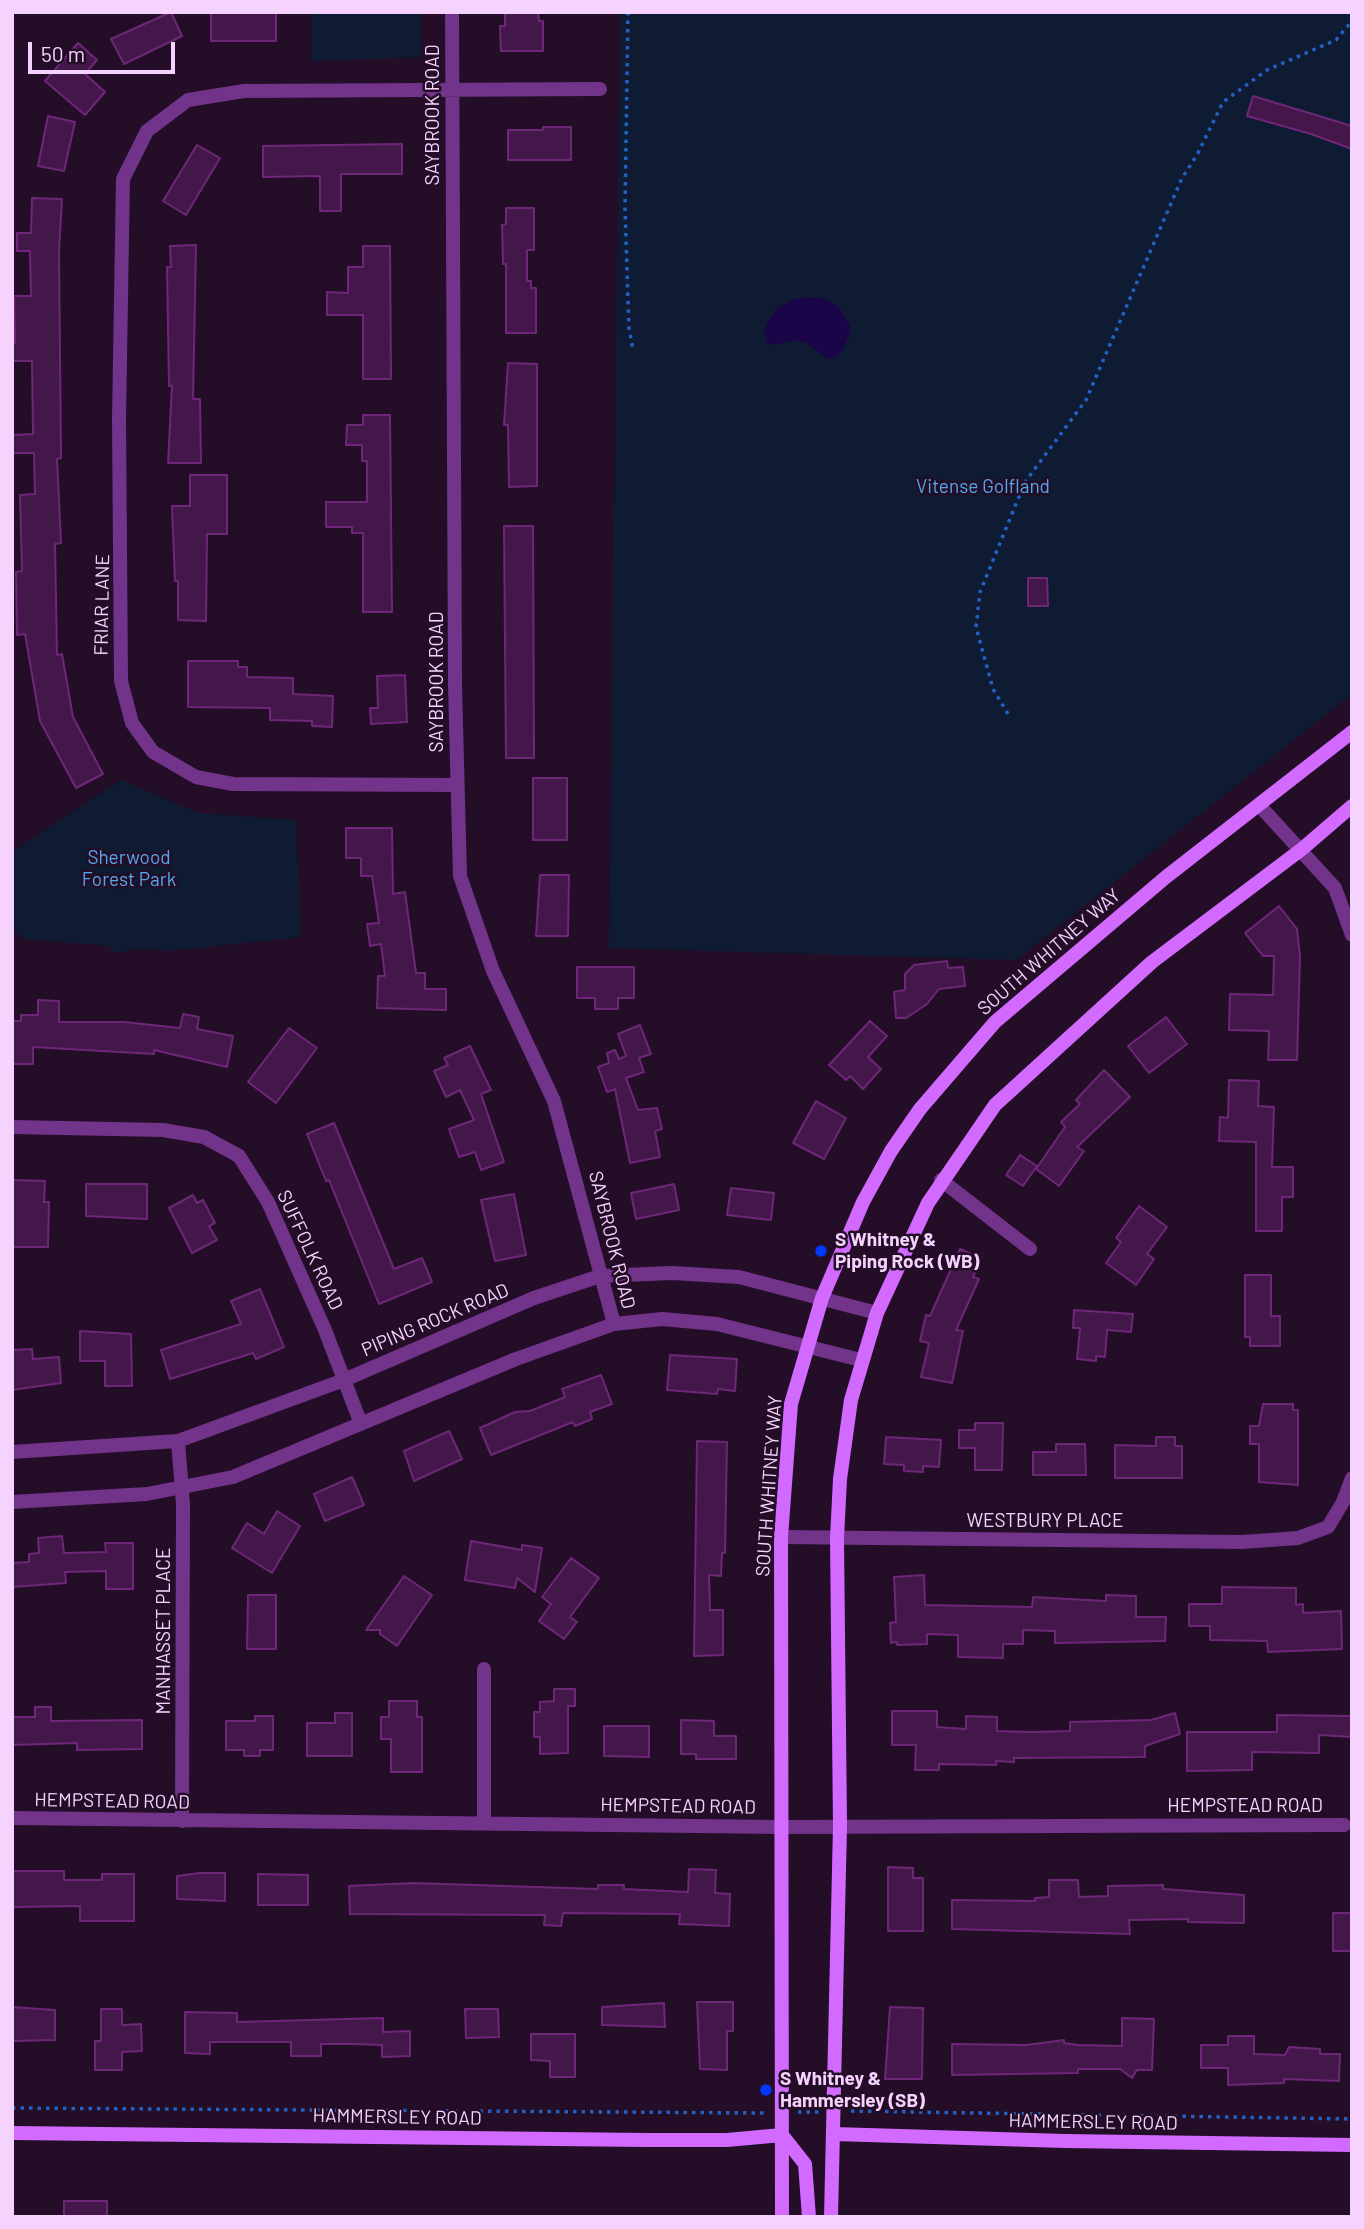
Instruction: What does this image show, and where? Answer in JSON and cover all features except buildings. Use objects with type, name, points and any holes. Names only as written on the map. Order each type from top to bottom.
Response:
[{"type":"main road","name":"SOUTH WHITNEY WAY","points":[[782,2217],[781,1537],[791,1404],[805,1345],[821,1298],[863,1202],[891,1151],[920,1108],[995,1022],[1166,877],[1352,732]]},
{"type":"main road","points":[[831,2217],[840,1826],[836,1538],[840,1479],[851,1400],[877,1314],[941,1180],[995,1105],[1152,962],[1302,849],[1352,806]]},
{"type":"main road","name":"HAMMERSLEY ROAD","points":[[12,2133],[647,2140],[727,2140],[782,2135]]},
{"type":"main road","name":"HAMMERSLEY ROAD","points":[[834,2134],[1039,2141],[1352,2145]]},
{"type":"main road","points":[[782,2135],[805,2164],[808,2217]]},
{"type":"street","name":"SAYBROOK ROAD","points":[[452,12],[456,785],[460,876],[492,971],[554,1101],[571,1155],[614,1324]]},
{"type":"street","name":"FRIAR LANE","points":[[456,785],[233,784],[196,776],[153,752],[132,723],[121,681],[120,236],[123,178],[147,131],[188,100],[244,91],[600,89]]},
{"type":"street","points":[[1259,805],[1335,888],[1352,935]]},
{"type":"street","name":"SUFFOLK ROAD","points":[[12,1127],[163,1130],[204,1137],[239,1156],[268,1202],[361,1424]]},
{"type":"street","points":[[941,1180],[1030,1249]]},
{"type":"street","name":"PIPING ROCK ROAD","points":[[12,1452],[178,1441],[344,1380],[534,1298],[600,1276],[672,1273],[739,1277],[877,1314]]},
{"type":"street","points":[[12,1502],[147,1494],[233,1477],[528,1354],[614,1324],[662,1319],[717,1324],[861,1360]]},
{"type":"street","name":"MANHASSET PLACE","points":[[178,1441],[182,1487],[183,1821]]},
{"type":"street","name":"WESTBURY PLACE","points":[[781,1537],[1242,1542],[1298,1538],[1328,1527],[1343,1502],[1352,1478]]},
{"type":"street","points":[[484,1669],[484,1823]]},
{"type":"street","name":"HEMPSTEAD ROAD","points":[[12,1818],[780,1827],[1344,1825]]},
{"type":"path","points":[[628,12],[625,210],[629,328],[633,350]]},
{"type":"path","points":[[1009,713],[993,689],[976,627],[980,592],[1025,482],[1086,400],[1182,178],[1197,155],[1223,102],[1267,71],[1336,40],[1352,21]]},
{"type":"path","points":[[12,2108],[782,2113],[834,2111],[1352,2119]]},
{"type":"green space","points":[[311,12],[421,12],[421,57],[311,61]]},
{"type":"green space","name":"Vitense Golfland","points":[[620,12],[1352,12],[1352,694],[1016,960],[609,948]]},
{"type":"green space","name":"Sherwood Forest Park","points":[[121,780],[198,813],[296,820],[301,937],[169,951],[142,949],[112,953],[110,946],[22,939],[12,926],[12,852]]},
{"type":"shaded area","points":[[822,298],[838,306],[850,325],[850,335],[838,357],[827,359],[808,344],[796,340],[773,345],[767,343],[764,334],[767,323],[777,308],[795,299]]},
{"type":"place","name":"S Whitney & Piping Rock (WB)","points":[[821,1251]]},
{"type":"place","name":"S Whitney & Hammersley (SB)","points":[[766,2090]]}]
